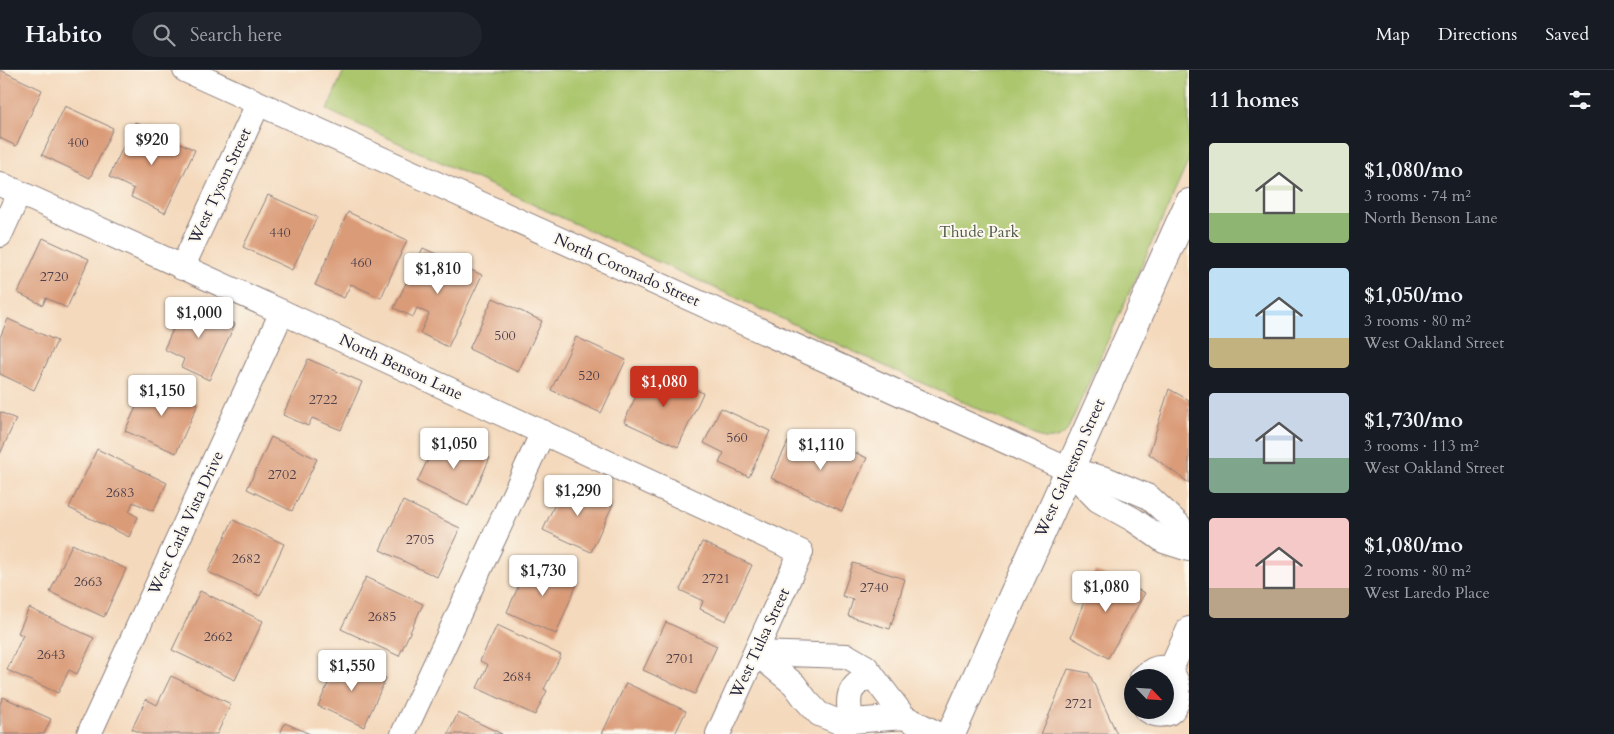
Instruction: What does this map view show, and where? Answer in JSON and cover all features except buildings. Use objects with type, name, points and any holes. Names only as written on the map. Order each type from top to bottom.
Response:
[{"type":"street","name":"North Coronado Street","points":[[185,70],[1069,470]]},
{"type":"street","name":"West Tyson Street","points":[[182,268],[258,104]]},
{"type":"street","name":"North Benson Lane","points":[[10,188],[801,552]]},
{"type":"street","points":[[0,234],[10,188]]},
{"type":"street","name":"West Galveston Street","points":[[951,734],[1189,202]]},
{"type":"street","name":"West Carla Vista Drive","points":[[89,734],[282,312]]},
{"type":"street","points":[[403,734],[543,432]]},
{"type":"street","points":[[1069,470],[1106,479],[1149,497],[1179,525],[1188,548]]},
{"type":"street","points":[[1069,470],[1098,500],[1134,520],[1164,541],[1188,548]]},
{"type":"street","points":[[1134,520],[1149,497]]},
{"type":"street","name":"West Tulsa Street","points":[[718,734],[801,552]]},
{"type":"street","points":[[1153,669],[1163,667],[1171,669],[1189,629]]},
{"type":"street","points":[[756,652],[847,656],[866,667],[904,716],[938,734]]},
{"type":"street","points":[[756,652],[794,684],[819,714],[839,722],[904,716]]},
{"type":"street","points":[[1174,671],[1182,680],[1185,694],[1179,707],[1174,710]]},
{"type":"street","points":[[851,721],[848,701],[852,690],[858,682],[872,675]]},
{"type":"green space","name":"Thude Park","points":[[344,70],[1189,70],[1189,160],[1067,431],[1056,438],[1044,439],[327,110]]}]
